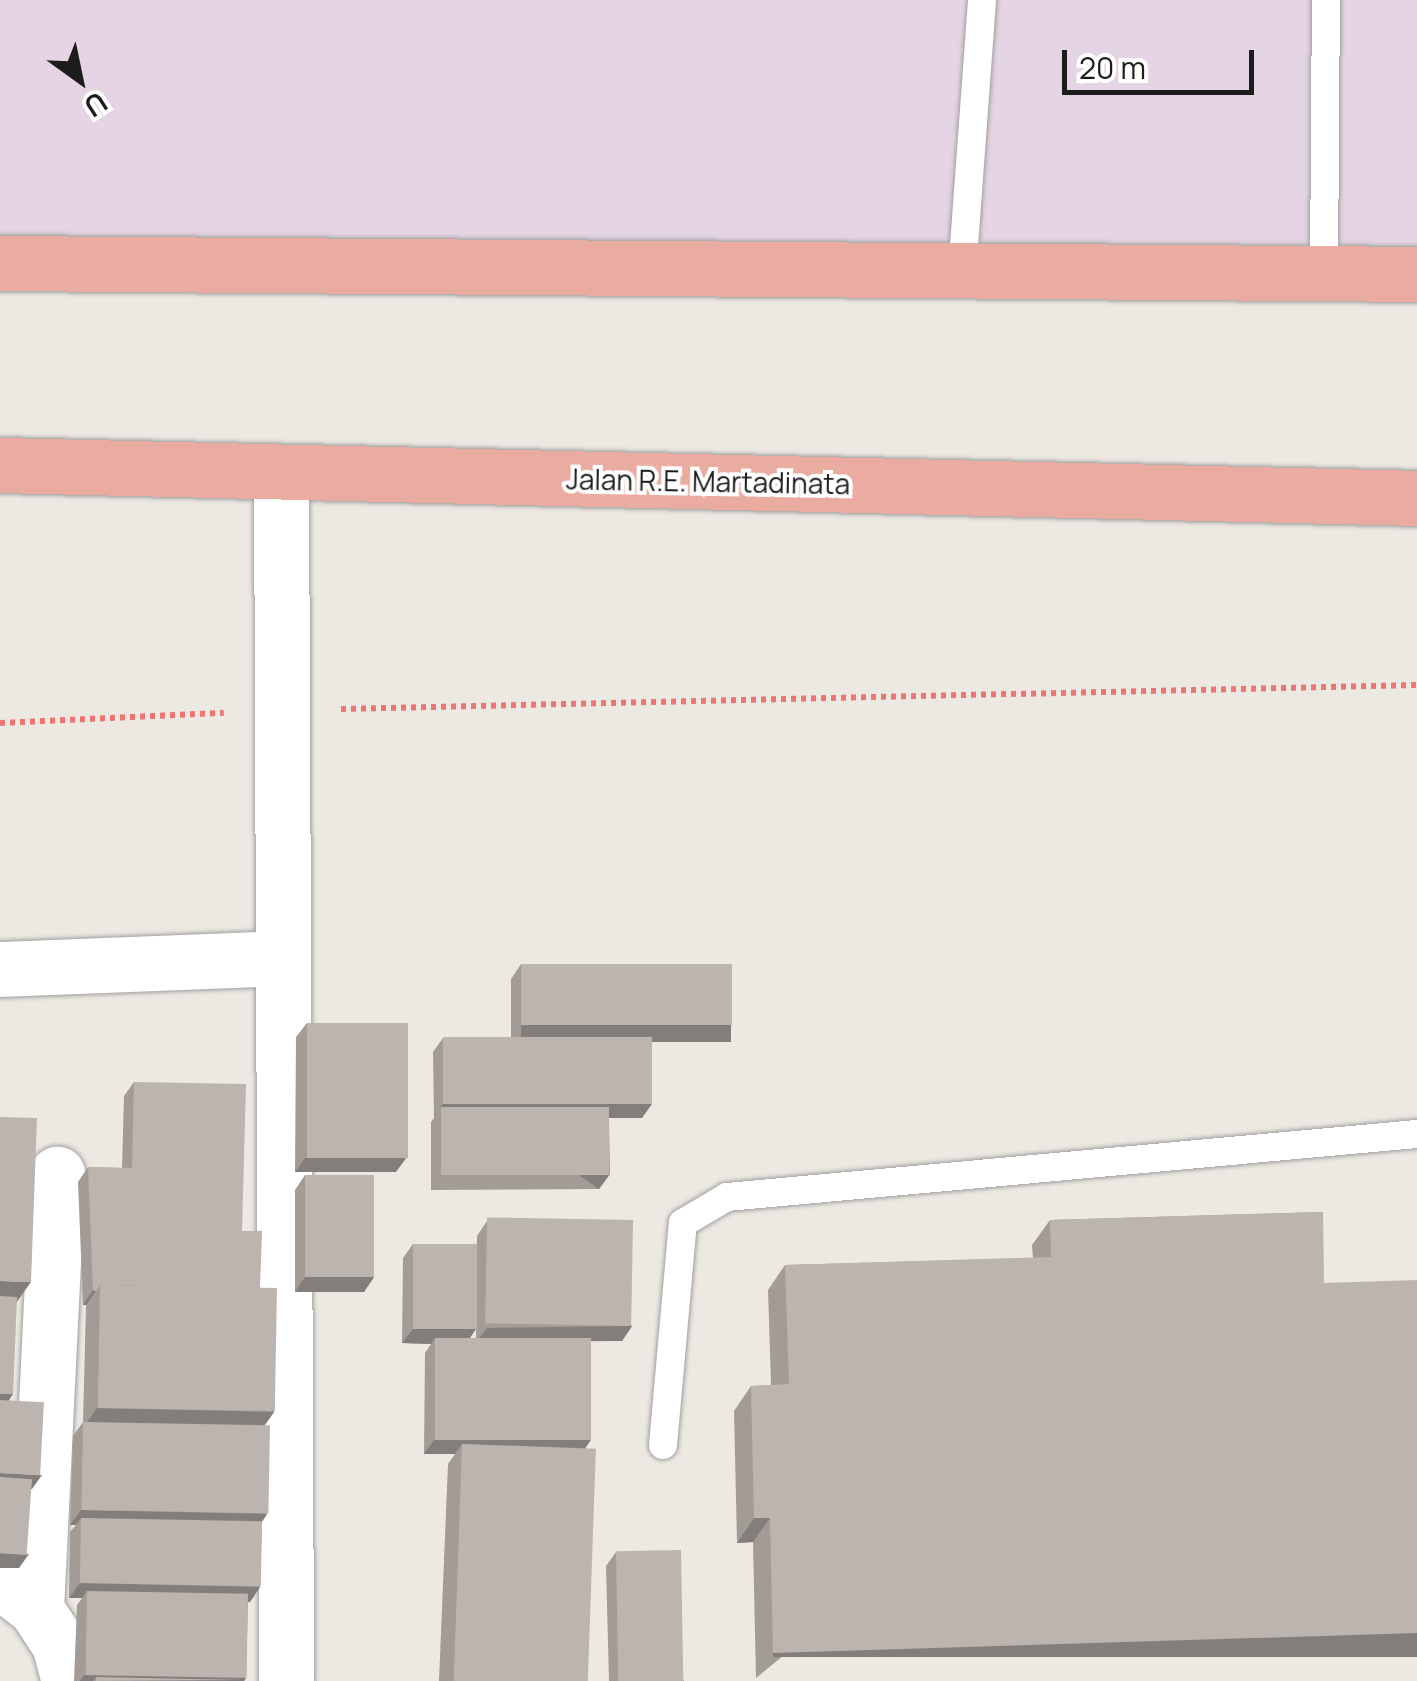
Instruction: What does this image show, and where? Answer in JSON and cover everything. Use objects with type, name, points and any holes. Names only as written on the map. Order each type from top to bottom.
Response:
[{"type":"highway","points":[[0,263],[962,274],[1417,274]]},
{"type":"highway","name":"Jalan R.E. Martadinata","points":[[0,465],[1417,498]]},
{"type":"street","points":[[281,472],[286,1681]]},
{"type":"street","points":[[0,969],[283,958]]},
{"type":"street","points":[[57,1174],[18,1596],[59,1644],[69,1681]]},
{"type":"lane","points":[[962,274],[982,0]]},
{"type":"lane","points":[[1324,274],[1326,0]]},
{"type":"lane","points":[[663,1446],[683,1223],[727,1197],[1417,1134]]},
{"type":"path","points":[[0,723],[283,710],[1417,684]]},
{"type":"shaded area","points":[[0,0],[1417,0],[1417,255],[0,255]]},
{"type":"building","points":[[521,964],[732,964],[732,1025],[521,1025]]},
{"type":"building","points":[[307,1023],[408,1023],[408,1158],[307,1158]]},
{"type":"building","points":[[443,1037],[652,1037],[652,1104],[443,1104]]},
{"type":"building","points":[[134,1082],[246,1084],[242,1231],[262,1231],[260,1288],[100,1285],[93,1290],[88,1167],[132,1168]]},
{"type":"building","points":[[441,1107],[609,1107],[609,1175],[441,1175]]},
{"type":"building","points":[[0,1117],[37,1118],[31,1282],[0,1281]]},
{"type":"building","points":[[305,1175],[374,1175],[374,1277],[305,1277]]},
{"type":"building","points":[[1323,1212],[1324,1283],[1417,1280],[1417,1633],[773,1653],[770,1518],[754,1518],[751,1386],[789,1384],[785,1265],[1051,1257],[1050,1220]]},
{"type":"building","points":[[487,1217],[633,1220],[631,1326],[485,1323]]},
{"type":"building","points":[[413,1244],[477,1244],[477,1329],[413,1329]]},
{"type":"building","points":[[100,1285],[277,1288],[275,1411],[98,1408]]},
{"type":"building","points":[[0,1296],[17,1297],[13,1394],[0,1394]]},
{"type":"building","points":[[435,1338],[591,1338],[591,1440],[435,1440]]},
{"type":"building","points":[[0,1400],[44,1402],[40,1475],[0,1473]]},
{"type":"building","points":[[83,1422],[270,1425],[268,1513],[81,1510]]},
{"type":"building","points":[[462,1444],[596,1449],[588,1681],[454,1681]]},
{"type":"building","points":[[0,1477],[32,1479],[27,1555],[0,1553]]},
{"type":"building","points":[[81,1518],[262,1521],[261,1586],[80,1583]]},
{"type":"building","points":[[681,1550],[683,1681],[618,1681],[616,1551]]},
{"type":"building","points":[[87,1591],[248,1594],[247,1678],[86,1675]]},
{"type":"building","points":[[96,1677],[241,1680],[96,1681]]}]
